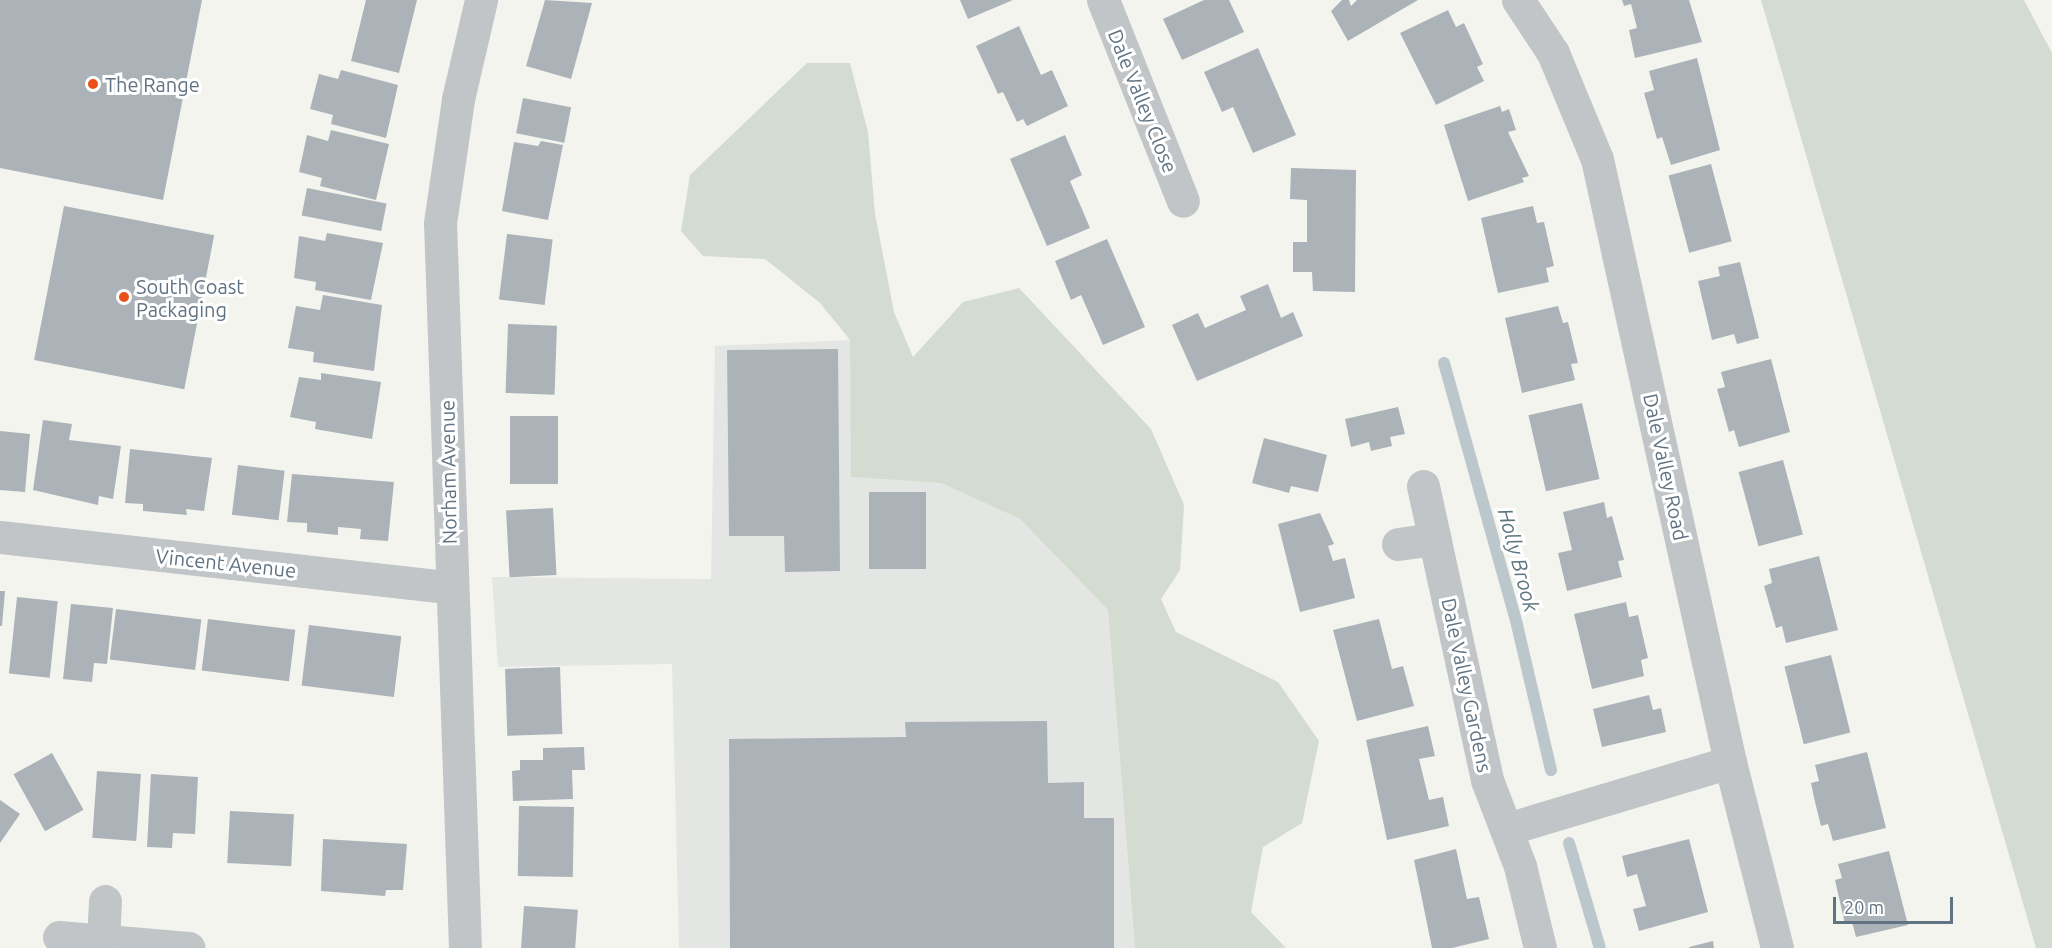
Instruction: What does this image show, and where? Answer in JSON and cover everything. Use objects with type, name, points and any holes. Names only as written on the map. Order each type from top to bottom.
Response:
[{"type":"street","name":"Norham Avenue","points":[[465,948],[440,223],[458,99],[481,0]]},
{"type":"street","name":"Dale Valley Close","points":[[1103,0],[1183,201]]},
{"type":"street","name":"Dale Valley Road","points":[[1518,0],[1553,53],[1597,159],[1731,762],[1777,948]]},
{"type":"street","name":"Dale Valley Gardens","points":[[1424,486],[1487,780],[1507,829],[1540,948]]},
{"type":"street","name":"Vincent Avenue","points":[[0,537],[452,588]]},
{"type":"street","points":[[1398,544],[1435,539]]},
{"type":"street","points":[[1507,829],[1731,762]]},
{"type":"street","points":[[103,941],[105,901]]},
{"type":"street","points":[[59,937],[189,948]]},
{"type":"shaded area","points":[[1761,0],[2024,0],[2052,53],[2052,948],[2036,948]]},
{"type":"shaded area","points":[[807,63],[850,63],[868,132],[875,214],[894,312],[913,357],[963,302],[1019,288],[1151,429],[1184,505],[1180,570],[1161,599],[1176,632],[1278,682],[1319,741],[1302,823],[1263,847],[1251,912],[1286,948],[1135,948],[1108,610],[1020,519],[941,483],[851,477],[850,340],[820,303],[765,259],[703,256],[681,231],[690,175]]},
{"type":"shaded area","points":[[850,340],[852,477],[941,483],[1020,519],[1108,610],[1135,948],[679,948],[672,664],[498,667],[492,577],[711,579],[715,346]]},
{"type":"building","name":"The Range","points":[[0,0],[202,0],[163,200],[0,168]]},
{"type":"building","points":[[366,0],[417,0],[399,73],[351,61]]},
{"type":"building","points":[[545,0],[592,3],[571,79],[526,66]]},
{"type":"building","points":[[960,0],[1013,0],[968,19]]},
{"type":"building","points":[[1204,0],[1229,0],[1244,32],[1182,60],[1163,19]]},
{"type":"building","points":[[1342,0],[1349,0],[1351,6],[1357,0],[1418,0],[1348,41],[1331,11]]},
{"type":"building","points":[[1622,0],[1689,0],[1702,42],[1635,58],[1629,30],[1637,28],[1631,4],[1624,6]]},
{"type":"building","points":[[1448,10],[1456,27],[1464,23],[1483,64],[1477,67],[1484,81],[1436,105],[1400,33]]},
{"type":"building","points":[[1019,26],[1041,75],[1052,70],[1068,106],[1027,126],[1023,119],[1017,122],[1003,92],[998,94],[976,46]]},
{"type":"building","points":[[1258,48],[1296,135],[1253,153],[1233,107],[1222,112],[1204,72]]},
{"type":"building","points":[[1697,58],[1720,150],[1671,165],[1662,137],[1657,139],[1644,93],[1654,90],[1649,71]]},
{"type":"building","points":[[341,70],[398,85],[386,138],[331,124],[333,115],[310,109],[319,74],[338,79]]},
{"type":"building","points":[[523,98],[571,107],[564,143],[516,133]]},
{"type":"building","points":[[1500,106],[1502,112],[1509,109],[1516,130],[1508,132],[1529,176],[1522,178],[1524,182],[1468,201],[1444,125]]},
{"type":"building","points":[[331,130],[389,144],[376,200],[320,186],[322,178],[299,172],[307,135],[328,141]]},
{"type":"building","points":[[1065,135],[1082,175],[1070,181],[1090,228],[1047,246],[1010,159]]},
{"type":"building","points":[[541,141],[563,145],[548,220],[502,211],[514,142],[538,146]]},
{"type":"building","points":[[1711,164],[1732,241],[1689,253],[1668,175]]},
{"type":"building","points":[[1291,168],[1356,170],[1355,292],[1313,291],[1312,272],[1293,272],[1293,242],[1307,242],[1307,200],[1290,199]]},
{"type":"building","points":[[307,188],[387,203],[381,231],[302,215]]},
{"type":"building","name":"South Coast Packaging","points":[[64,206],[214,235],[184,389],[34,360]]},
{"type":"building","points":[[1533,206],[1537,223],[1544,222],[1554,266],[1546,268],[1549,282],[1498,293],[1481,218]]},
{"type":"building","points":[[327,233],[383,243],[371,300],[315,290],[316,282],[294,278],[299,236],[325,241]]},
{"type":"building","points":[[507,234],[553,240],[545,305],[499,300]]},
{"type":"building","points":[[1107,239],[1145,327],[1103,345],[1081,295],[1071,300],[1055,261]]},
{"type":"building","points":[[1740,262],[1759,338],[1737,344],[1734,334],[1712,340],[1698,281],[1720,276],[1718,267]]},
{"type":"building","points":[[1268,284],[1281,318],[1293,312],[1303,336],[1197,381],[1172,325],[1198,313],[1205,328],[1246,310],[1240,296]]},
{"type":"building","points":[[323,295],[382,305],[374,371],[313,362],[314,352],[288,348],[296,306],[320,310]]},
{"type":"building","points":[[1558,306],[1563,323],[1568,322],[1578,363],[1571,364],[1575,380],[1522,393],[1505,318]]},
{"type":"building","points":[[508,324],[557,326],[555,395],[506,393]]},
{"type":"building","points":[[838,349],[840,571],[785,572],[784,536],[729,536],[727,350]]},
{"type":"building","points":[[1771,359],[1790,432],[1739,447],[1734,430],[1729,432],[1717,389],[1725,387],[1721,372]]},
{"type":"building","points":[[321,373],[381,382],[372,439],[315,429],[316,422],[290,417],[299,377],[321,380]]},
{"type":"building","points":[[1582,403],[1600,479],[1546,491],[1528,415]]},
{"type":"building","points":[[1398,407],[1405,434],[1390,437],[1392,446],[1371,451],[1369,442],[1351,447],[1345,419]]},
{"type":"building","points":[[510,416],[558,416],[558,484],[510,484]]},
{"type":"building","points":[[43,420],[72,424],[69,440],[121,446],[113,499],[99,496],[98,505],[33,490]]},
{"type":"building","points":[[0,431],[30,434],[25,492],[0,490]]},
{"type":"building","points":[[1264,438],[1327,455],[1318,492],[1291,486],[1289,493],[1252,483]]},
{"type":"building","points":[[130,449],[212,458],[204,511],[186,509],[187,515],[143,511],[143,504],[125,503]]},
{"type":"building","points":[[1783,460],[1803,534],[1758,546],[1739,472]]},
{"type":"building","points":[[238,465],[285,471],[279,520],[232,515]]},
{"type":"building","points":[[292,474],[394,482],[388,541],[360,539],[361,529],[338,527],[338,535],[307,532],[307,523],[287,522]]},
{"type":"building","points":[[869,492],[926,492],[926,569],[869,569]]},
{"type":"building","points":[[1604,502],[1607,518],[1612,516],[1624,560],[1618,561],[1622,577],[1567,591],[1558,553],[1572,550],[1563,512]]},
{"type":"building","points":[[553,508],[557,575],[510,577],[506,510]]},
{"type":"building","points":[[1320,513],[1334,544],[1328,546],[1333,561],[1345,558],[1355,598],[1300,612],[1278,524]]},
{"type":"building","points":[[1819,556],[1838,630],[1786,643],[1782,626],[1776,628],[1764,586],[1772,583],[1769,569]]},
{"type":"building","points":[[0,591],[5,591],[2,626],[0,626]]},
{"type":"building","points":[[17,597],[58,601],[50,678],[9,674]]},
{"type":"building","points":[[1626,602],[1629,617],[1638,615],[1648,658],[1641,660],[1644,676],[1592,689],[1574,614]]},
{"type":"building","points":[[71,604],[113,608],[107,664],[94,663],[92,682],[63,679]]},
{"type":"building","points":[[116,609],[201,619],[195,670],[110,660]]},
{"type":"building","points":[[208,619],[295,630],[289,681],[202,671]]},
{"type":"building","points":[[1379,619],[1392,669],[1403,666],[1414,706],[1357,721],[1333,630]]},
{"type":"building","points":[[309,625],[401,636],[394,697],[302,686]]},
{"type":"building","points":[[1831,655],[1850,733],[1804,744],[1784,667]]},
{"type":"building","points":[[560,667],[562,734],[507,736],[505,669]]},
{"type":"building","points":[[1649,695],[1653,710],[1661,708],[1666,732],[1602,747],[1593,709]]},
{"type":"building","points":[[1047,721],[1048,783],[1084,782],[1084,818],[1114,818],[1114,948],[730,948],[729,739],[906,737],[905,722]]},
{"type":"building","points":[[1428,726],[1435,756],[1419,759],[1429,800],[1443,797],[1449,826],[1387,840],[1366,740]]},
{"type":"building","points":[[584,747],[585,770],[572,770],[573,799],[513,801],[512,771],[520,770],[520,760],[543,760],[543,748]]},
{"type":"building","points":[[1867,752],[1886,828],[1833,841],[1828,824],[1821,826],[1815,802],[1811,783],[1819,781],[1815,765]]},
{"type":"building","points":[[52,753],[84,810],[45,831],[14,774]]},
{"type":"building","points":[[97,771],[141,774],[136,841],[92,838]]},
{"type":"building","points":[[151,774],[198,777],[195,834],[173,833],[172,848],[147,847]]},
{"type":"building","points":[[0,800],[20,814],[0,843]]},
{"type":"building","points":[[519,806],[574,807],[573,877],[518,876]]},
{"type":"building","points":[[230,811],[294,814],[291,866],[227,863]]},
{"type":"building","points":[[323,839],[407,844],[403,890],[386,890],[385,896],[321,891]]},
{"type":"building","points":[[1689,839],[1708,912],[1639,931],[1633,909],[1646,906],[1637,874],[1627,877],[1622,856]]},
{"type":"building","points":[[1456,849],[1467,899],[1479,897],[1489,939],[1452,948],[1432,948],[1414,860]]},
{"type":"building","points":[[1889,851],[1908,925],[1856,937],[1852,922],[1845,924],[1835,880],[1842,878],[1838,864]]},
{"type":"building","points":[[524,906],[578,910],[575,948],[521,948]]},
{"type":"building","points":[[1713,941],[1714,948],[1689,948],[1689,947]]},
{"type":"waterway","name":"Holly Brook","points":[[1444,363],[1517,625],[1551,770]]},
{"type":"waterway","name":"Holly Brook","points":[[1569,843],[1600,948]]},
{"type":"place","name":"The Range","points":[[93,84]]},
{"type":"place","name":"South Coast Packaging","points":[[124,297]]}]
